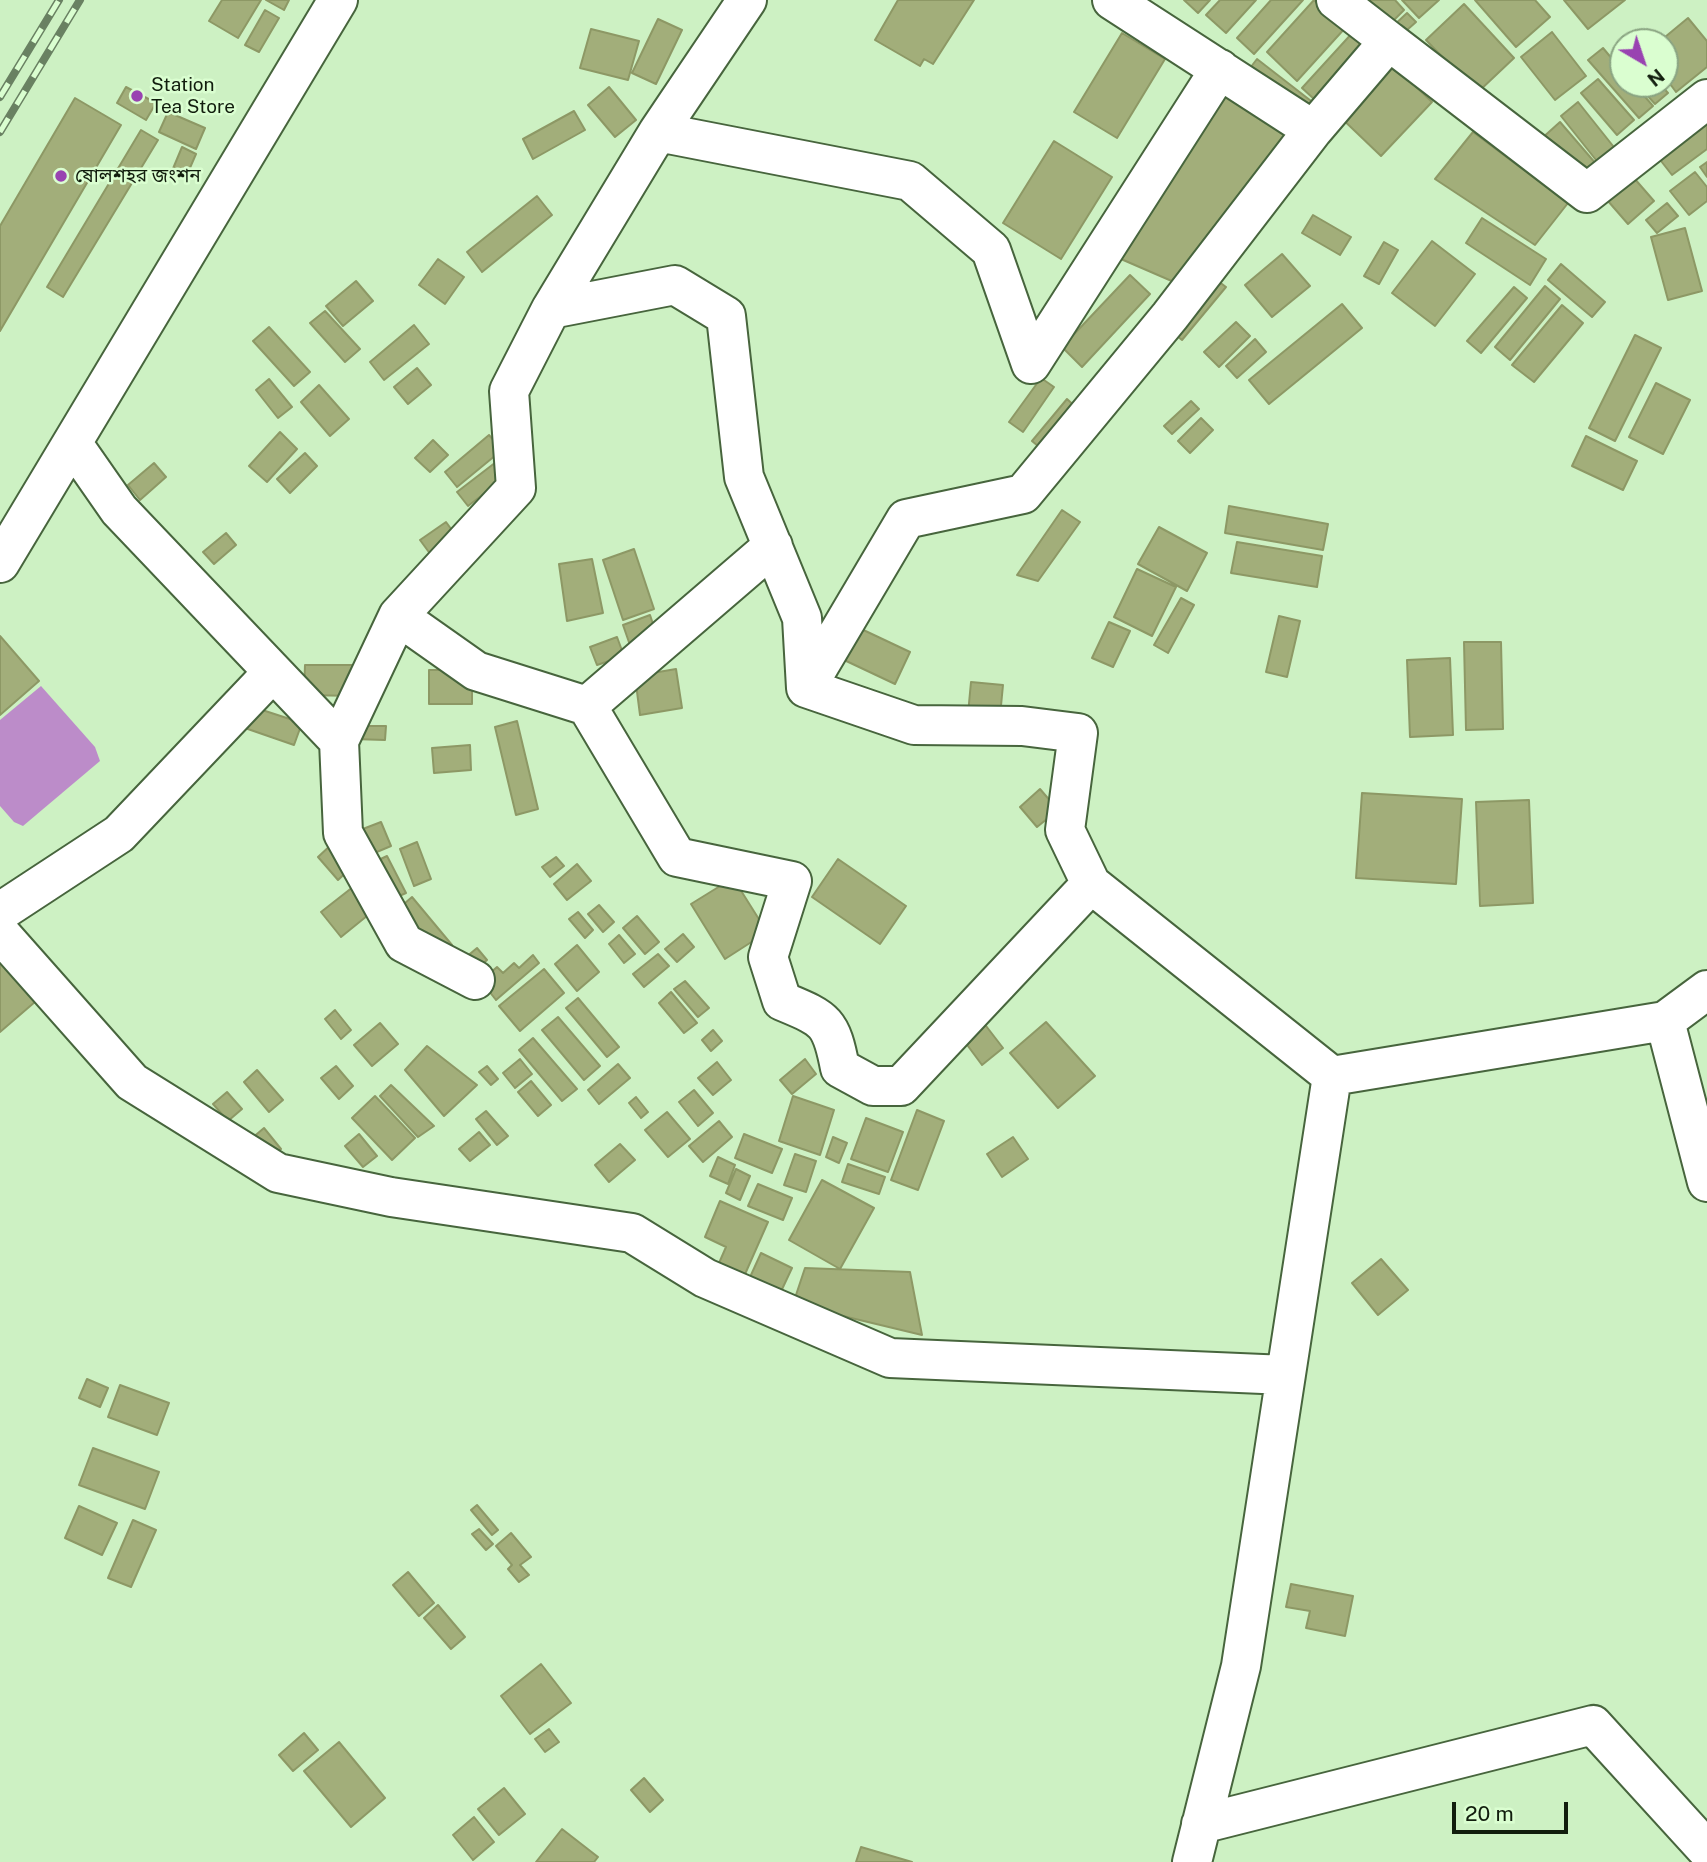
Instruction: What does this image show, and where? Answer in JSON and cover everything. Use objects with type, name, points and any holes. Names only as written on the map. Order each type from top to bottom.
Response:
[{"type":"street","points":[[0,562],[338,0]]},
{"type":"street","points":[[475,980],[404,943],[343,832],[339,741],[398,616],[516,488],[509,391],[551,309],[658,132],[747,0]]},
{"type":"street","points":[[1112,0],[1313,130]]},
{"type":"street","points":[[1336,0],[1587,194],[1707,99]]},
{"type":"street","points":[[806,688],[906,519],[1023,494],[1170,316],[1313,130],[1389,41]]},
{"type":"street","points":[[658,132],[910,181],[990,250],[1031,364],[1220,69]]},
{"type":"street","points":[[551,309],[675,285],[726,316],[744,477],[802,618],[806,688]]},
{"type":"street","points":[[73,444],[119,510],[339,741]]},
{"type":"street","points":[[587,706],[773,546]]},
{"type":"street","points":[[398,616],[476,671],[587,706],[677,857],[792,881],[768,957],[782,1001],[820,1017],[835,1040],[840,1068],[873,1087],[901,1086],[1091,884]]},
{"type":"street","points":[[0,912],[119,834],[273,672]]},
{"type":"street","points":[[806,688],[914,726],[1022,726],[1078,733],[1065,830],[1091,884],[1332,1076],[1665,1021],[1707,990]]},
{"type":"street","points":[[0,933],[132,1082],[278,1173],[391,1197],[632,1233],[705,1278],[890,1357],[1286,1375]]},
{"type":"street","points":[[1665,1021],[1707,1182]]},
{"type":"street","points":[[1192,1862],[1241,1666],[1332,1076]]},
{"type":"street","points":[[1201,1824],[1593,1724],[1707,1850]]},
{"type":"shaded area","points":[[41,686],[95,747],[100,761],[23,826],[14,822],[0,806],[0,720]]},
{"type":"building","points":[[222,0],[261,0],[238,38],[209,21]]},
{"type":"building","points":[[266,0],[289,0],[284,10]]},
{"type":"building","points":[[898,0],[974,0],[933,64],[924,59],[920,66],[875,40]]},
{"type":"building","points":[[1184,0],[1210,0],[1198,13]]},
{"type":"building","points":[[1220,0],[1256,0],[1226,33],[1206,15]]},
{"type":"building","points":[[1271,0],[1303,0],[1254,54],[1237,38]]},
{"type":"building","points":[[1314,0],[1346,27],[1297,81],[1267,52]]},
{"type":"building","points":[[1350,0],[1395,0],[1404,10],[1381,33]]},
{"type":"building","points":[[1402,0],[1439,0],[1419,18]]},
{"type":"building","points":[[1475,0],[1535,0],[1550,17],[1516,47]]},
{"type":"building","points":[[1564,0],[1625,0],[1588,29]]},
{"type":"building","points":[[1464,4],[1514,58],[1477,93],[1426,40]]},
{"type":"building","points":[[265,10],[279,18],[259,52],[245,45]]},
{"type":"building","points":[[1407,13],[1416,22],[1398,38],[1390,29]]},
{"type":"building","points":[[1688,18],[1707,41],[1707,67],[1679,90],[1679,28],[1676,28]]},
{"type":"building","points":[[658,19],[682,30],[656,84],[632,73]]},
{"type":"building","points":[[591,29],[639,41],[628,80],[580,68]]},
{"type":"building","points":[[1355,30],[1379,52],[1326,110],[1302,88]]},
{"type":"building","points":[[1552,32],[1586,76],[1555,100],[1521,57]]},
{"type":"building","points":[[1122,33],[1165,59],[1117,138],[1074,112]]},
{"type":"building","points":[[1603,48],[1609,55],[1609,84],[1588,60]]},
{"type":"building","points":[[1385,57],[1432,102],[1381,156],[1334,111]]},
{"type":"building","points":[[1257,59],[1324,111],[1314,124],[1247,72]]},
{"type":"building","points":[[1598,79],[1609,92],[1609,98],[1615,98],[1634,120],[1617,135],[1581,93]]},
{"type":"building","points":[[1225,84],[1290,134],[1174,282],[1114,256]]},
{"type":"building","points":[[126,87],[156,103],[146,120],[117,103]]},
{"type":"building","points":[[609,87],[636,120],[615,137],[588,105]]},
{"type":"building","name":"ষোলশহর জংশন","points":[[75,98],[121,125],[0,331],[0,226]]},
{"type":"building","points":[[1621,98],[1646,98],[1653,106],[1639,118]]},
{"type":"building","points":[[1650,98],[1662,98],[1655,104]]},
{"type":"building","points":[[1578,102],[1617,151],[1600,165],[1561,116]]},
{"type":"building","points":[[574,111],[585,130],[533,159],[523,139]]},
{"type":"building","points":[[168,112],[205,128],[196,149],[159,132]]},
{"type":"building","points":[[1707,112],[1707,149],[1672,175],[1654,152]]},
{"type":"building","points":[[1560,122],[1597,165],[1578,182],[1540,140]]},
{"type":"building","points":[[141,130],[158,140],[63,297],[47,287]]},
{"type":"building","points":[[1473,132],[1568,203],[1535,245],[1435,179]]},
{"type":"building","points":[[1054,141],[1112,177],[1061,259],[1003,223]]},
{"type":"building","points":[[182,147],[196,154],[186,177],[172,171]]},
{"type":"building","points":[[1707,162],[1707,177],[1700,167]]},
{"type":"building","points":[[1627,170],[1654,201],[1628,224],[1601,193]]},
{"type":"building","points":[[1695,172],[1707,187],[1707,201],[1689,215],[1670,191]]},
{"type":"building","points":[[537,196],[552,215],[482,272],[467,252]]},
{"type":"building","points":[[1667,203],[1678,216],[1657,233],[1646,220]]},
{"type":"building","points":[[1313,215],[1351,237],[1340,255],[1302,233]]},
{"type":"building","points":[[1482,218],[1546,259],[1530,285],[1466,243]]},
{"type":"building","points":[[1685,228],[1702,291],[1668,300],[1651,237]]},
{"type":"building","points":[[1432,241],[1475,274],[1435,326],[1392,293]]},
{"type":"building","points":[[1384,242],[1398,250],[1379,284],[1364,276]]},
{"type":"building","points":[[1282,254],[1310,286],[1272,317],[1245,285]]},
{"type":"building","points":[[438,259],[464,277],[445,304],[419,285]]},
{"type":"building","points":[[1561,264],[1605,302],[1592,317],[1548,280]]},
{"type":"building","points":[[1130,275],[1150,294],[1082,367],[1062,347]]},
{"type":"building","points":[[1210,275],[1226,287],[1182,340],[1167,328]]},
{"type":"building","points":[[356,281],[373,301],[343,326],[326,306]]},
{"type":"building","points":[[1545,286],[1560,299],[1510,360],[1495,347]]},
{"type":"building","points":[[1514,287],[1527,298],[1481,353],[1467,341]]},
{"type":"building","points":[[1342,304],[1362,328],[1269,404],[1249,380]]},
{"type":"building","points":[[1562,305],[1583,323],[1534,382],[1512,365]]},
{"type":"building","points":[[325,311],[360,349],[345,362],[310,323]]},
{"type":"building","points":[[1236,322],[1250,336],[1219,367],[1204,352]]},
{"type":"building","points":[[414,325],[429,344],[384,380],[370,362]]},
{"type":"building","points":[[269,327],[310,372],[294,386],[253,341]]},
{"type":"building","points":[[1635,335],[1661,348],[1615,441],[1589,428]]},
{"type":"building","points":[[1255,339],[1266,352],[1237,378],[1226,366]]},
{"type":"building","points":[[417,368],[431,385],[408,404],[394,387]]},
{"type":"building","points":[[1041,378],[1054,387],[1023,432],[1009,422]]},
{"type":"building","points":[[269,379],[292,407],[278,418],[256,390]]},
{"type":"building","points":[[1656,383],[1690,400],[1663,454],[1629,437]]},
{"type":"building","points":[[319,385],[349,419],[330,436],[301,402]]},
{"type":"building","points":[[1067,399],[1080,411],[1045,452],[1032,441]]},
{"type":"building","points":[[1191,401],[1199,409],[1172,434],[1164,426]]},
{"type":"building","points":[[1201,418],[1213,430],[1190,453],[1178,441]]},
{"type":"building","points":[[280,432],[297,449],[267,482],[249,466]]},
{"type":"building","points":[[489,435],[502,450],[457,487],[445,472]]},
{"type":"building","points":[[1586,436],[1637,461],[1623,490],[1572,466]]},
{"type":"building","points":[[433,440],[448,455],[430,472],[415,458]]},
{"type":"building","points":[[305,453],[317,466],[290,493],[277,479]]},
{"type":"building","points":[[500,459],[511,473],[468,506],[457,492]]},
{"type":"building","points":[[154,463],[166,477],[140,500],[128,485]]},
{"type":"building","points":[[1229,506],[1328,524],[1323,550],[1225,533]]},
{"type":"building","points":[[1062,510],[1080,522],[1038,581],[1017,575]]},
{"type":"building","points":[[446,522],[457,537],[431,555],[420,540]]},
{"type":"building","points":[[1159,527],[1207,553],[1187,591],[1138,564]]},
{"type":"building","points":[[226,533],[236,545],[214,564],[203,552]]},
{"type":"building","points":[[1237,542],[1322,556],[1317,587],[1231,573]]},
{"type":"building","points":[[634,549],[654,609],[623,620],[603,560]]},
{"type":"building","points":[[592,559],[603,613],[567,621],[559,564]]},
{"type":"building","points":[[1137,569],[1176,587],[1152,636],[1114,617]]},
{"type":"building","points":[[1181,598],[1194,605],[1168,653],[1154,645]]},
{"type":"building","points":[[650,615],[658,639],[631,648],[623,625]]},
{"type":"building","points":[[1279,616],[1300,621],[1287,677],[1266,672]]},
{"type":"building","points":[[1109,622],[1130,631],[1113,667],[1092,658]]},
{"type":"building","points":[[857,627],[910,652],[895,684],[842,659]]},
{"type":"building","points":[[0,636],[39,681],[0,715]]},
{"type":"building","points":[[617,637],[624,656],[597,665],[590,647]]},
{"type":"building","points":[[1464,642],[1501,642],[1503,729],[1466,730]]},
{"type":"building","points":[[1450,658],[1453,735],[1410,737],[1407,660]]},
{"type":"building","points":[[305,665],[356,665],[355,696],[304,695]]},
{"type":"building","points":[[676,669],[682,708],[640,715],[635,676]]},
{"type":"building","points":[[429,670],[472,670],[472,704],[429,704]]},
{"type":"building","points":[[971,682],[1003,685],[1000,716],[968,714]]},
{"type":"building","points":[[250,706],[302,723],[294,745],[242,727]]},
{"type":"building","points":[[517,721],[538,809],[516,815],[495,727]]},
{"type":"building","points":[[354,726],[386,726],[385,740],[353,739]]},
{"type":"building","points":[[470,745],[471,770],[434,773],[432,748]]},
{"type":"building","points":[[1040,789],[1058,810],[1037,827],[1020,807]]},
{"type":"building","points":[[1362,793],[1462,799],[1456,884],[1356,878]]},
{"type":"building","points":[[1529,800],[1533,903],[1480,906],[1476,802]]},
{"type":"building","points":[[381,822],[391,846],[365,857],[355,832]]},
{"type":"building","points":[[417,842],[431,879],[414,886],[400,849]]},
{"type":"building","points":[[332,844],[353,866],[338,880],[318,857]]},
{"type":"building","points":[[387,856],[406,893],[388,901],[370,864]]},
{"type":"building","points":[[556,857],[564,866],[550,877],[542,867]]},
{"type":"building","points":[[838,859],[906,906],[880,944],[812,897]]},
{"type":"building","points":[[577,864],[591,881],[567,900],[554,884]]},
{"type":"building","points":[[733,878],[767,932],[725,959],[691,904]]},
{"type":"building","points":[[358,883],[378,907],[341,937],[321,912]]},
{"type":"building","points":[[412,897],[452,945],[437,957],[397,910]]},
{"type":"building","points":[[599,905],[614,922],[603,932],[588,914]]},
{"type":"building","points":[[578,912],[593,930],[585,938],[569,919]]},
{"type":"building","points":[[637,916],[659,942],[645,954],[623,928]]},
{"type":"building","points":[[683,934],[694,947],[677,962],[665,949]]},
{"type":"building","points":[[619,935],[635,954],[624,963],[609,944]]},
{"type":"building","points":[[577,945],[599,972],[577,991],[555,964]]},
{"type":"building","points":[[477,948],[487,960],[470,975],[459,963]]},
{"type":"building","points":[[0,953],[43,995],[0,1032]]},
{"type":"building","points":[[658,954],[669,966],[644,987],[633,974]]},
{"type":"building","points":[[533,955],[539,963],[496,1000],[481,981],[497,967],[503,973],[514,963],[519,968]]},
{"type":"building","points":[[544,969],[564,993],[520,1031],[499,1006]]},
{"type":"building","points":[[685,981],[709,1008],[698,1017],[674,989]]},
{"type":"building","points":[[671,992],[697,1023],[684,1033],[659,1003]]},
{"type":"building","points":[[578,998],[619,1047],[607,1057],[566,1008]]},
{"type":"building","points":[[335,1010],[351,1030],[341,1039],[325,1019]]},
{"type":"building","points":[[558,1017],[600,1066],[584,1080],[542,1030]]},
{"type":"building","points":[[983,1022],[1003,1048],[982,1065],[962,1038]]},
{"type":"building","points":[[1046,1022],[1095,1076],[1058,1108],[1010,1053]]},
{"type":"building","points":[[380,1023],[398,1044],[372,1066],[354,1045]]},
{"type":"building","points":[[713,1030],[722,1041],[711,1051],[702,1040]]},
{"type":"building","points":[[533,1038],[577,1089],[562,1101],[519,1050]]},
{"type":"building","points":[[427,1046],[477,1085],[444,1116],[405,1070]]},
{"type":"building","points":[[520,1059],[532,1074],[515,1088],[503,1073]]},
{"type":"building","points":[[805,1059],[816,1074],[792,1094],[780,1080]]},
{"type":"building","points":[[717,1062],[731,1080],[713,1095],[698,1078]]},
{"type":"building","points":[[618,1064],[630,1078],[599,1104],[588,1090]]},
{"type":"building","points":[[336,1066],[353,1086],[339,1099],[321,1078]]},
{"type":"building","points":[[487,1066],[498,1079],[491,1085],[479,1072]]},
{"type":"building","points":[[257,1070],[283,1100],[269,1112],[244,1082]]},
{"type":"building","points":[[531,1081],[551,1105],[538,1116],[518,1092]]},
{"type":"building","points":[[391,1085],[434,1126],[418,1137],[380,1096]]},
{"type":"building","points":[[694,1090],[713,1113],[698,1126],[679,1102]]},
{"type":"building","points":[[227,1092],[242,1109],[228,1121],[213,1104]]},
{"type":"building","points":[[375,1096],[415,1138],[392,1160],[352,1118]]},
{"type":"building","points":[[793,1096],[834,1110],[820,1155],[779,1141]]},
{"type":"building","points":[[636,1097],[648,1112],[641,1118],[629,1103]]},
{"type":"building","points":[[917,1110],[944,1121],[918,1190],[891,1180]]},
{"type":"building","points":[[486,1111],[508,1136],[497,1145],[476,1119]]},
{"type":"building","points":[[667,1112],[690,1139],[668,1157],[645,1130]]},
{"type":"building","points":[[866,1118],[903,1132],[888,1172],[851,1159]]},
{"type":"building","points":[[719,1121],[732,1137],[703,1162],[689,1146]]},
{"type":"building","points":[[264,1128],[281,1149],[269,1159],[251,1139]]},
{"type":"building","points":[[479,1132],[490,1145],[470,1161],[459,1149]]},
{"type":"building","points":[[359,1134],[377,1156],[363,1167],[345,1146]]},
{"type":"building","points":[[744,1134],[782,1149],[772,1173],[735,1158]]},
{"type":"building","points":[[833,1137],[847,1143],[839,1163],[826,1157]]},
{"type":"building","points":[[1013,1137],[1028,1159],[1002,1177],[987,1154]]},
{"type":"building","points":[[620,1144],[635,1160],[609,1182],[595,1165]]},
{"type":"building","points":[[795,1154],[816,1161],[806,1192],[784,1185]]},
{"type":"building","points":[[718,1157],[735,1165],[728,1184],[710,1176]]},
{"type":"building","points":[[848,1164],[885,1177],[879,1194],[842,1182]]},
{"type":"building","points":[[736,1169],[750,1176],[740,1200],[726,1193]]},
{"type":"building","points":[[822,1180],[874,1208],[840,1269],[789,1240]]},
{"type":"building","points":[[758,1184],[792,1198],[783,1220],[748,1206]]},
{"type":"building","points":[[720,1201],[768,1222],[742,1281],[716,1270],[726,1247],[705,1237]]},
{"type":"building","points":[[761,1253],[792,1268],[777,1300],[746,1286]]},
{"type":"building","points":[[1381,1259],[1408,1290],[1378,1315],[1352,1283]]},
{"type":"building","points":[[805,1268],[910,1272],[922,1335],[793,1304]]},
{"type":"building","points":[[87,1379],[108,1388],[100,1407],[79,1398]]},
{"type":"building","points":[[120,1385],[169,1403],[157,1435],[108,1417]]},
{"type":"building","points":[[93,1448],[159,1472],[145,1509],[79,1485]]},
{"type":"building","points":[[477,1505],[498,1530],[492,1535],[471,1510]]},
{"type":"building","points":[[79,1506],[117,1523],[102,1555],[65,1538]]},
{"type":"building","points":[[133,1520],[156,1530],[131,1587],[108,1578]]},
{"type":"building","points":[[479,1529],[493,1544],[486,1550],[472,1534]]},
{"type":"building","points":[[511,1533],[531,1557],[520,1565],[529,1575],[519,1582],[508,1569],[512,1565],[496,1546]]},
{"type":"building","points":[[408,1572],[434,1603],[419,1616],[393,1585]]},
{"type":"building","points":[[1291,1584],[1353,1596],[1345,1636],[1306,1628],[1310,1611],[1286,1607]]},
{"type":"building","points":[[438,1605],[465,1637],[451,1649],[424,1618]]},
{"type":"building","points":[[541,1664],[571,1703],[530,1734],[501,1696]]},
{"type":"building","points":[[549,1729],[559,1742],[545,1752],[535,1739]]},
{"type":"building","points":[[304,1733],[318,1750],[293,1771],[279,1755]]},
{"type":"building","points":[[339,1742],[385,1798],[351,1827],[304,1771]]},
{"type":"building","points":[[644,1778],[663,1800],[650,1812],[631,1790]]},
{"type":"building","points":[[504,1788],[525,1814],[499,1835],[478,1809]]},
{"type":"building","points":[[474,1817],[494,1842],[473,1860],[453,1835]]},
{"type":"building","points":[[562,1829],[598,1857],[594,1862],[536,1862]]},
{"type":"building","points":[[861,1847],[912,1862],[856,1862]]},
{"type":"railway","points":[[0,97],[59,0]]},
{"type":"railway","points":[[0,132],[80,0]]},
{"type":"place","name":"Station Tea Store","points":[[137,96]]},
{"type":"place","name":"ষোলশহর জংশন","points":[[61,176]]}]
